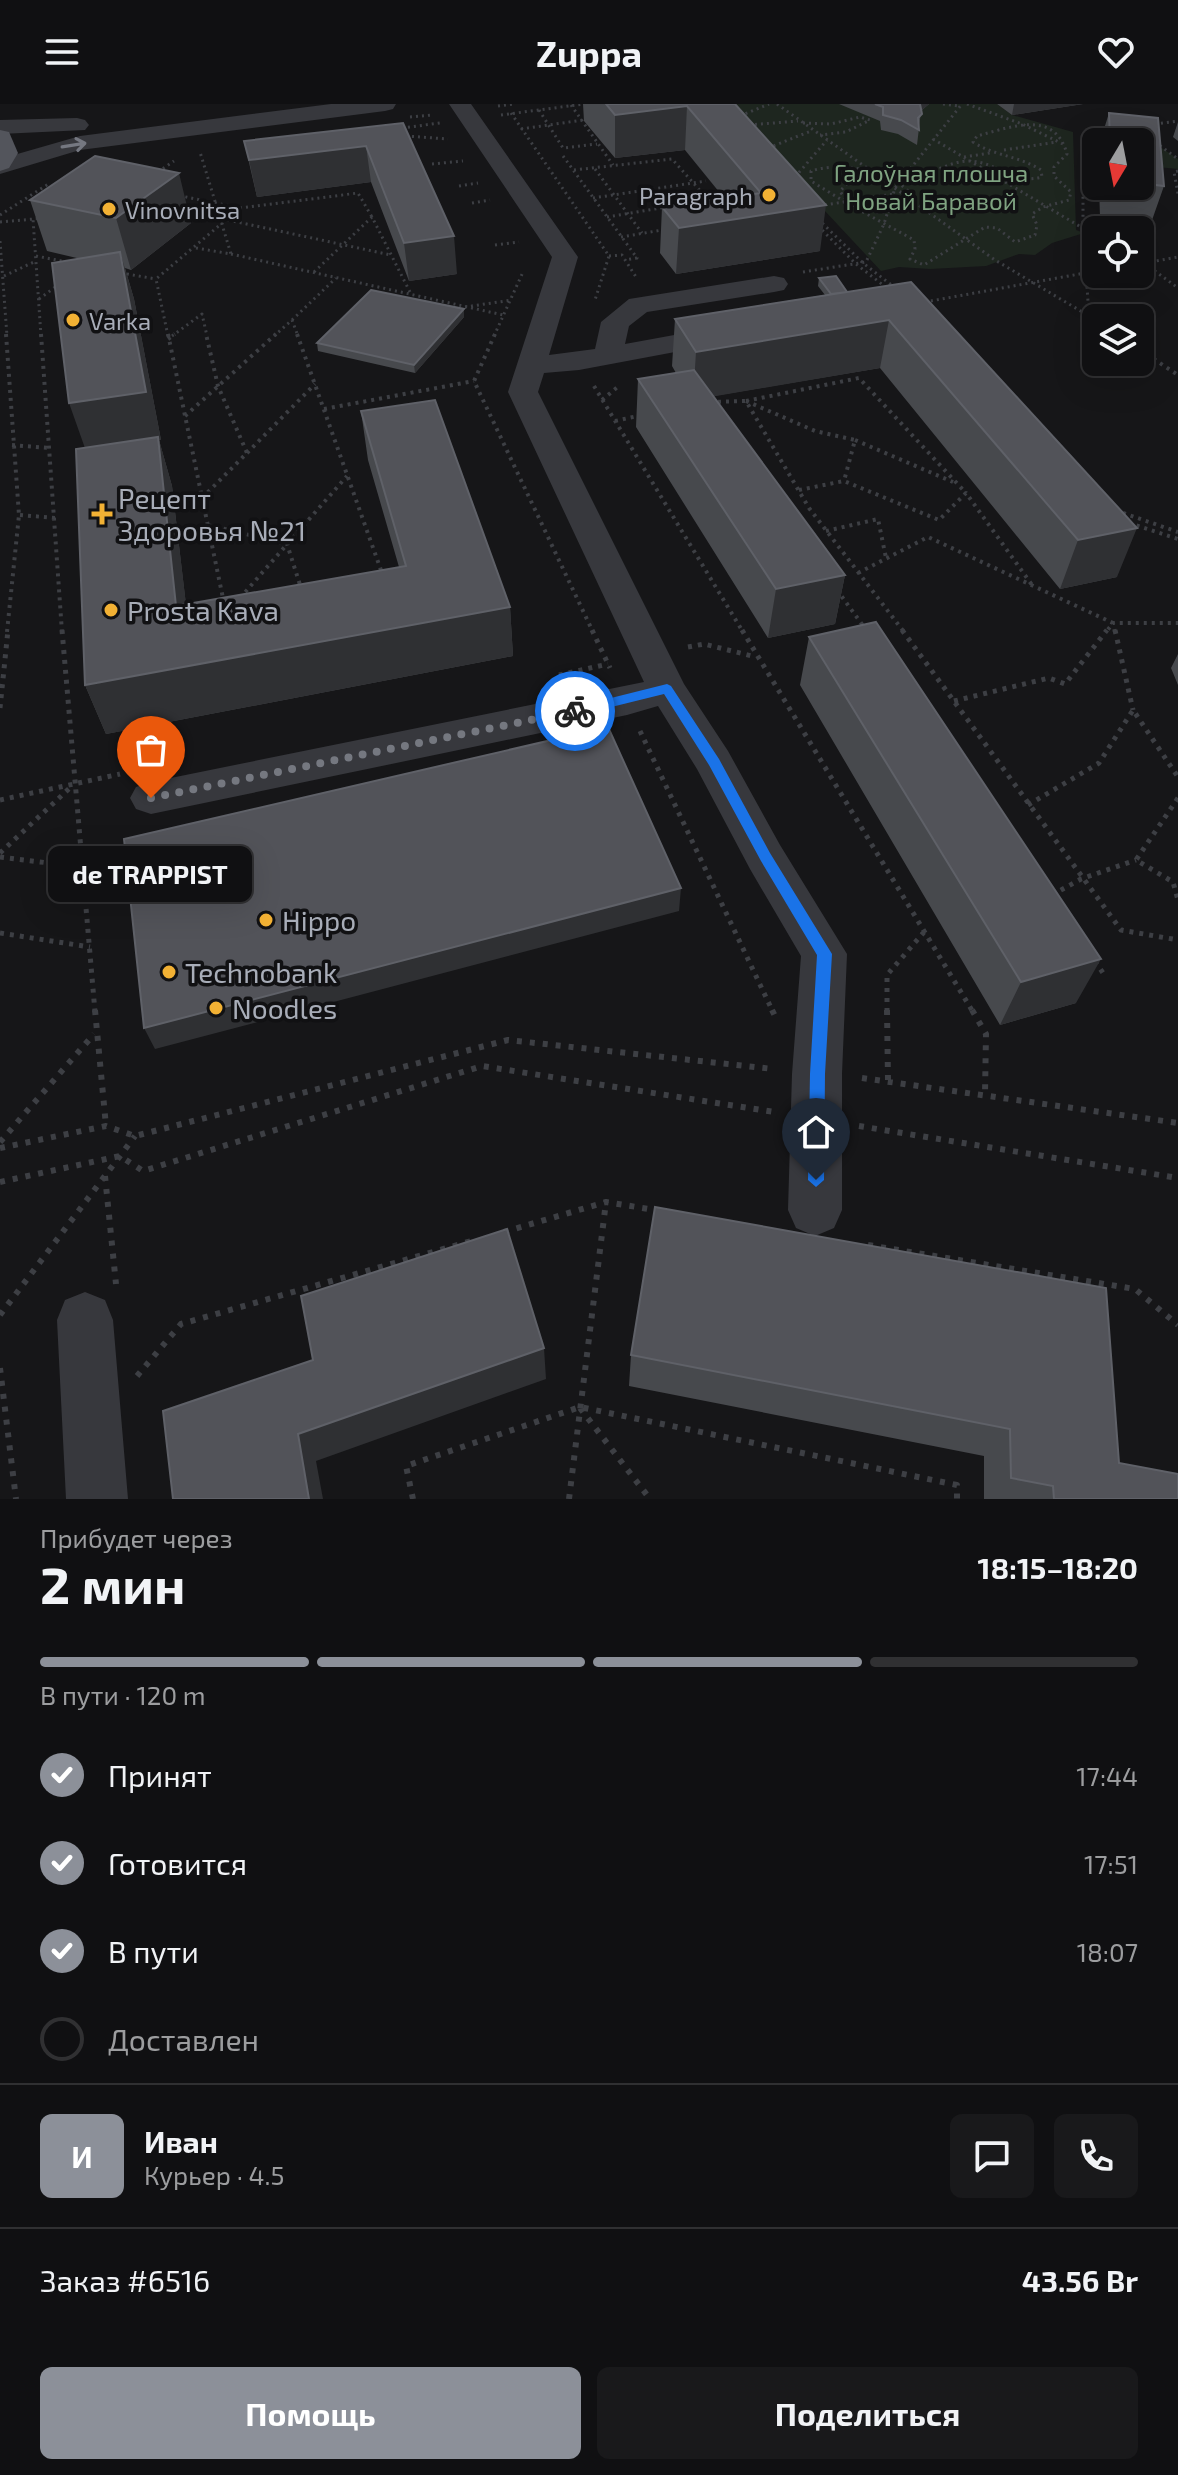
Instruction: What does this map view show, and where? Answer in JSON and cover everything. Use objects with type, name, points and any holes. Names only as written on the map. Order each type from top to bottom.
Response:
[{"type":"main road","points":[[0,137],[5,153],[0,165]]},
{"type":"street","points":[[0,127],[78,125],[241,104]]},
{"type":"street","points":[[0,165],[80,143],[385,104]]},
{"type":"street","points":[[460,104],[565,257],[523,392],[667,689],[714,762],[765,857],[824,954],[817,1074],[815,1210]]},
{"type":"street","points":[[608,356],[615,322],[639,305],[774,284]]},
{"type":"street","points":[[532,365],[579,361],[756,329]]},
{"type":"street","points":[[151,798],[627,701],[667,689]]},
{"type":"street","points":[[97,1499],[101,1309]]},
{"type":"path","points":[[571,104],[579,120],[613,165]]},
{"type":"path","points":[[728,121],[769,104]]},
{"type":"path","points":[[777,104],[965,239],[1082,312]]},
{"type":"path","points":[[943,104],[961,105]]},
{"type":"path","points":[[967,104],[1022,124],[1066,146]]},
{"type":"path","points":[[866,262],[884,224],[895,188],[961,105]]},
{"type":"path","points":[[539,110],[563,148],[597,144]]},
{"type":"path","points":[[746,125],[831,124],[860,117],[870,120],[846,132],[819,135]]},
{"type":"path","points":[[395,135],[449,139],[594,118]]},
{"type":"path","points":[[1149,125],[1178,121]]},
{"type":"path","points":[[1022,124],[1043,125],[1059,134],[1066,146],[1067,154],[1054,167],[1054,176],[1071,192],[1069,200],[1043,207],[1032,214],[1037,225],[1035,235],[1025,241],[1008,239],[1007,233],[985,227],[924,265],[910,259],[915,249],[914,240],[811,181],[811,171],[823,166],[920,174],[968,161],[992,167],[1017,180],[1031,181],[1042,177],[1041,170],[1028,160],[982,149],[973,142],[977,136],[1022,124]]},
{"type":"path","points":[[757,152],[812,131]]},
{"type":"path","points":[[933,139],[1082,227]]},
{"type":"path","points":[[787,185],[827,140]]},
{"type":"path","points":[[1154,141],[1178,159]]},
{"type":"path","points":[[962,157],[1058,142]]},
{"type":"path","points":[[563,156],[637,258],[609,256]]},
{"type":"path","points":[[201,157],[231,254]]},
{"type":"path","points":[[574,170],[672,159],[717,210]]},
{"type":"path","points":[[149,178],[174,161]]},
{"type":"path","points":[[432,164],[464,161]]},
{"type":"path","points":[[594,168],[642,233]]},
{"type":"path","points":[[1178,171],[1174,172],[1178,192]]},
{"type":"path","points":[[845,202],[840,191],[843,186],[859,180],[881,179],[899,183],[913,192],[914,201]]},
{"type":"path","points":[[593,198],[706,181]]},
{"type":"path","points":[[459,186],[479,183]]},
{"type":"path","points":[[173,194],[240,208],[358,193],[411,294]]},
{"type":"path","points":[[893,194],[808,208],[863,263],[905,296]]},
{"type":"path","points":[[472,203],[491,200]]},
{"type":"path","points":[[607,217],[709,200]]},
{"type":"path","points":[[854,207],[888,212],[905,209],[914,201]]},
{"type":"path","points":[[110,270],[156,279],[240,208]]},
{"type":"path","points":[[33,219],[45,210]]},
{"type":"path","points":[[0,222],[47,217]]},
{"type":"path","points":[[314,272],[372,217]]},
{"type":"path","points":[[33,219],[73,785],[106,1126]]},
{"type":"path","points":[[228,220],[391,255]]},
{"type":"path","points":[[812,220],[856,264],[898,297]]},
{"type":"path","points":[[621,237],[678,227]]},
{"type":"path","points":[[0,241],[19,515],[0,708]]},
{"type":"path","points":[[495,245],[520,242]]},
{"type":"path","points":[[195,248],[503,315]]},
{"type":"path","points":[[1154,260],[1178,257]]},
{"type":"path","points":[[4,276],[36,258],[72,263]]},
{"type":"path","points":[[1154,271],[1178,288]]},
{"type":"path","points":[[915,304],[1082,274]]},
{"type":"path","points":[[185,416],[336,278]]},
{"type":"path","points":[[156,279],[227,613]]},
{"type":"path","points":[[39,299],[61,282]]},
{"type":"path","points":[[168,339],[202,314],[218,386],[247,453]]},
{"type":"path","points":[[292,320],[387,585]]},
{"type":"path","points":[[1154,359],[1178,375]]},
{"type":"path","points":[[579,361],[986,1034],[985,1094]]},
{"type":"path","points":[[715,415],[706,402],[746,401],[859,378],[966,493],[1033,586]]},
{"type":"path","points":[[324,409],[474,381]]},
{"type":"path","points":[[202,498],[315,384]]},
{"type":"path","points":[[746,401],[815,431],[855,440],[958,484]]},
{"type":"path","points":[[746,401],[826,531],[1121,930],[1178,940]]},
{"type":"path","points":[[615,421],[646,414]]},
{"type":"path","points":[[844,481],[855,440]]},
{"type":"path","points":[[12,445],[49,448]]},
{"type":"path","points":[[237,602],[348,475]]},
{"type":"path","points":[[799,490],[844,481],[939,520],[966,493]]},
{"type":"path","points":[[1114,505],[1126,516],[1178,532]]},
{"type":"path","points":[[19,515],[55,518]]},
{"type":"path","points":[[826,531],[878,519],[886,558]]},
{"type":"path","points":[[1119,520],[1178,539]]},
{"type":"path","points":[[208,525],[287,544]]},
{"type":"path","points":[[858,573],[928,537],[1113,623],[1178,623]]},
{"type":"path","points":[[287,544],[305,602]]},
{"type":"path","points":[[833,584],[870,636]]},
{"type":"path","points":[[954,701],[1049,678],[1065,684],[1113,623]]},
{"type":"path","points":[[1113,623],[1133,710],[1178,777]]},
{"type":"path","points":[[1028,805],[1099,763],[1133,710]]},
{"type":"path","points":[[0,855],[73,785]]},
{"type":"path","points":[[1058,909],[1049,896],[1081,879],[1136,860],[1178,798]]},
{"type":"path","points":[[0,855],[123,876]]},
{"type":"path","points":[[1136,860],[1173,882],[1178,900]]},
{"type":"path","points":[[888,1080],[887,975],[924,932]]},
{"type":"path","points":[[0,933],[90,947]]},
{"type":"path","points":[[1094,961],[1103,973]]},
{"type":"path","points":[[0,1145],[95,1033]]},
{"type":"path","points":[[0,1145],[106,1126],[135,1136],[508,1040],[888,1080],[1178,1123]]},
{"type":"path","points":[[0,1182],[120,1156],[143,1171],[482,1066],[1178,1178]]},
{"type":"path","points":[[0,1315],[135,1136]]},
{"type":"path","points":[[101,1309],[105,1176]]},
{"type":"path","points":[[500,1233],[606,1202],[668,1213]]},
{"type":"path","points":[[569,1499],[606,1202]]},
{"type":"path","points":[[135,1378],[181,1324],[485,1237]]},
{"type":"path","points":[[855,1243],[1135,1289],[1178,1325]]},
{"type":"path","points":[[0,1368],[16,1499]]},
{"type":"path","points":[[580,1407],[650,1499]]},
{"type":"path","points":[[413,1499],[406,1466],[580,1407],[957,1485],[957,1499]]},
{"type":"green space","name":"Галоўная плошча Новай Баравой","points":[[725,104],[997,104],[1012,115],[1073,132],[1076,230],[1082,234],[1052,243],[1035,255],[1019,254],[986,266],[899,267],[881,271]]},
{"type":"green space","points":[[1154,143],[1178,159],[1178,169],[1154,167]]},
{"type":"building","points":[[606,104],[735,104],[826,205],[679,228],[662,207],[761,193],[687,106],[615,115]]},
{"type":"building","points":[[875,104],[920,104],[919,130],[883,115],[883,107]]},
{"type":"building","points":[[1109,113],[1158,118],[1164,186],[1154,185],[1154,128],[1110,128]]},
{"type":"building","points":[[403,123],[454,236],[404,243],[366,146],[249,160],[244,141]]},
{"type":"building","points":[[95,156],[179,173],[116,218],[30,200]]},
{"type":"building","points":[[120,252],[146,392],[69,403],[52,263]]},
{"type":"building","points":[[836,276],[847,292],[831,294],[819,278]]},
{"type":"building","points":[[911,282],[1137,528],[1078,540],[889,320],[696,352],[675,319]]},
{"type":"building","points":[[371,290],[464,309],[414,365],[317,343]]},
{"type":"building","points":[[694,370],[845,575],[776,589],[638,379]]},
{"type":"building","points":[[435,400],[510,607],[85,685],[76,449],[158,437],[176,606],[406,566],[361,411]]},
{"type":"building","points":[[876,622],[1101,959],[1021,982],[809,637]]},
{"type":"building","points":[[608,727],[681,888],[144,1028],[124,839]]},
{"type":"building","points":[[655,1207],[1106,1288],[1119,1463],[1178,1474],[1178,1499],[1054,1499],[1053,1486],[1011,1478],[1010,1429],[631,1355]]},
{"type":"building","points":[[507,1229],[544,1348],[298,1434],[309,1499],[173,1499],[163,1411],[313,1360],[301,1296]]},
{"type":"way so far","points":[[151,798],[575,711]]},
{"type":"place","name":"Paragraph","points":[[769,195]]},
{"type":"place","name":"Vinovnitsa","points":[[109,209]]},
{"type":"place","name":"Varka","points":[[73,320]]},
{"type":"place","name":"Рецепт Здоровья №21","points":[[102,514]]},
{"type":"place","name":"Prosta Kava","points":[[111,610]]},
{"type":"place","name":"de TRAPPIST","points":[[151,798]]},
{"type":"place","name":"Hippo","points":[[266,920]]},
{"type":"place","name":"Technobank","points":[[169,972]]},
{"type":"place","name":"Noodles","points":[[216,1008]]},
{"type":"route","points":[[575,711],[667,689],[714,762],[765,857],[824,954],[817,1074],[816,1180]]}]
